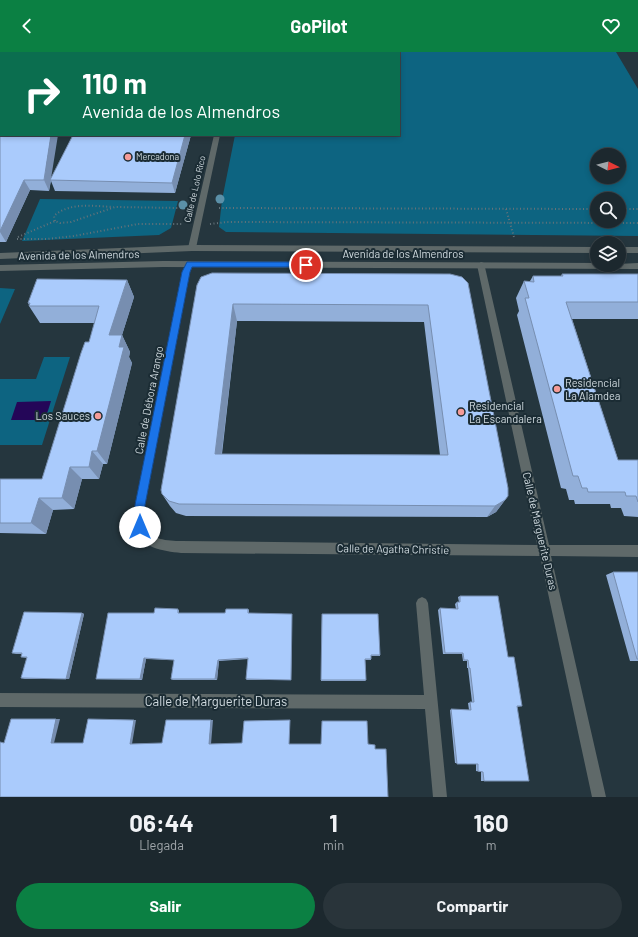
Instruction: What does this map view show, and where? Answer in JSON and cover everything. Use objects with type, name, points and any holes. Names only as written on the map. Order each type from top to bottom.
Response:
[{"type":"street","name":"Calle de Lolo Rico","points":[[192,248],[217,136]]},
{"type":"street","name":"Avenida de los Almendros","points":[[0,256],[192,248],[590,250]]},
{"type":"street","points":[[626,250],[638,250]]},
{"type":"street","name":"Avenida de los Almendros","points":[[0,268],[190,264],[638,266]]},
{"type":"street","name":"Calle de Débora Arango","points":[[148,540],[140,527],[140,505],[186,272],[190,264]]},
{"type":"street","name":"Calle de Marguerite Duras","points":[[480,265],[599,797]]},
{"type":"street","name":"Calle de Agatha Christie","points":[[148,540],[162,546],[181,547],[638,551]]},
{"type":"street","points":[[422,603],[440,797]]},
{"type":"street","name":"Calle de Marguerite Duras","points":[[0,700],[431,702]]},
{"type":"path","points":[[55,221],[54,216],[56,212],[69,207],[180,208]]},
{"type":"path","points":[[115,207],[71,222],[60,223],[55,221],[18,238],[47,239],[74,236],[138,224],[197,224],[227,222],[638,223]]},
{"type":"path","points":[[219,208],[590,209]]},
{"type":"path","points":[[506,209],[514,237]]},
{"type":"path","points":[[626,209],[638,209]]},
{"type":"shaded area","points":[[400,52],[616,52],[638,89],[638,236],[226,232],[219,227],[222,200],[235,136],[400,136]]},
{"type":"shaded area","points":[[40,199],[178,201],[171,228],[159,235],[22,241]]},
{"type":"shaded area","points":[[0,288],[15,289],[0,324]]},
{"type":"shaded area","points":[[44,357],[70,357],[42,445],[0,445],[0,379],[36,379]]},
{"type":"shaded area","points":[[51,401],[45,420],[11,420],[17,402]]},
{"type":"building","points":[[0,136],[51,136],[44,180],[24,180],[0,231]]},
{"type":"building","name":"Mercadona","points":[[72,136],[185,136],[172,183],[50,180]]},
{"type":"building","name":"Residencial La Escandalera","points":[[212,273],[450,274],[462,277],[468,283],[508,488],[508,496],[505,500],[495,506],[179,504],[169,501],[162,494],[161,490],[197,285],[201,277]],"holes":[[[233,304],[428,305],[448,455],[215,454]]]},
{"type":"building","points":[[562,274],[638,274],[638,302],[566,302],[618,460],[638,460],[638,502],[636,496],[626,496],[625,492],[588,492],[587,488],[582,488],[578,476],[573,476],[525,298],[529,298],[524,281],[534,282],[533,276],[563,276]]},
{"type":"building","points":[[37,279],[127,280],[109,335],[122,335],[119,347],[124,347],[97,451],[92,451],[89,467],[70,467],[62,498],[39,498],[31,523],[0,523],[0,479],[42,479],[81,353],[85,342],[89,342],[99,306],[29,306],[30,303],[28,303]]},
{"type":"building","points":[[613,572],[638,572],[638,659],[637,659]]},
{"type":"building","points":[[460,596],[498,596],[508,657],[514,657],[522,706],[517,706],[529,781],[484,781],[483,772],[478,771],[478,764],[457,764],[451,709],[471,710],[470,702],[474,702],[468,660],[464,660],[463,653],[445,653],[440,608],[458,609],[457,602],[460,602]]},
{"type":"building","points":[[155,608],[178,609],[178,613],[225,613],[226,609],[248,609],[248,613],[292,614],[291,680],[246,679],[248,658],[218,660],[215,679],[171,679],[174,660],[144,658],[140,679],[96,679],[108,613],[154,613]]},
{"type":"building","points":[[24,612],[82,613],[66,679],[21,678],[27,657],[21,657],[22,653],[12,653]]},
{"type":"building","points":[[322,614],[378,614],[380,655],[371,655],[371,659],[365,659],[366,680],[321,680]]},
{"type":"building","points":[[11,719],[56,719],[51,743],[83,743],[88,719],[134,720],[130,744],[162,743],[166,720],[211,720],[209,744],[242,743],[244,721],[290,720],[289,744],[321,744],[322,721],[367,721],[368,744],[375,745],[375,749],[386,749],[388,797],[0,797],[0,742],[4,743]]},
{"type":"place","name":"Mercadona","points":[[128,157]]},
{"type":"place","name":"Residencial La Alamdea","points":[[557,389]]},
{"type":"place","name":"Residencial La Escandalera","points":[[461,412]]},
{"type":"place","name":"Los Sauces","points":[[98,416]]},
{"type":"route","points":[[140,527],[140,505],[186,272],[190,264],[306,265]]}]
